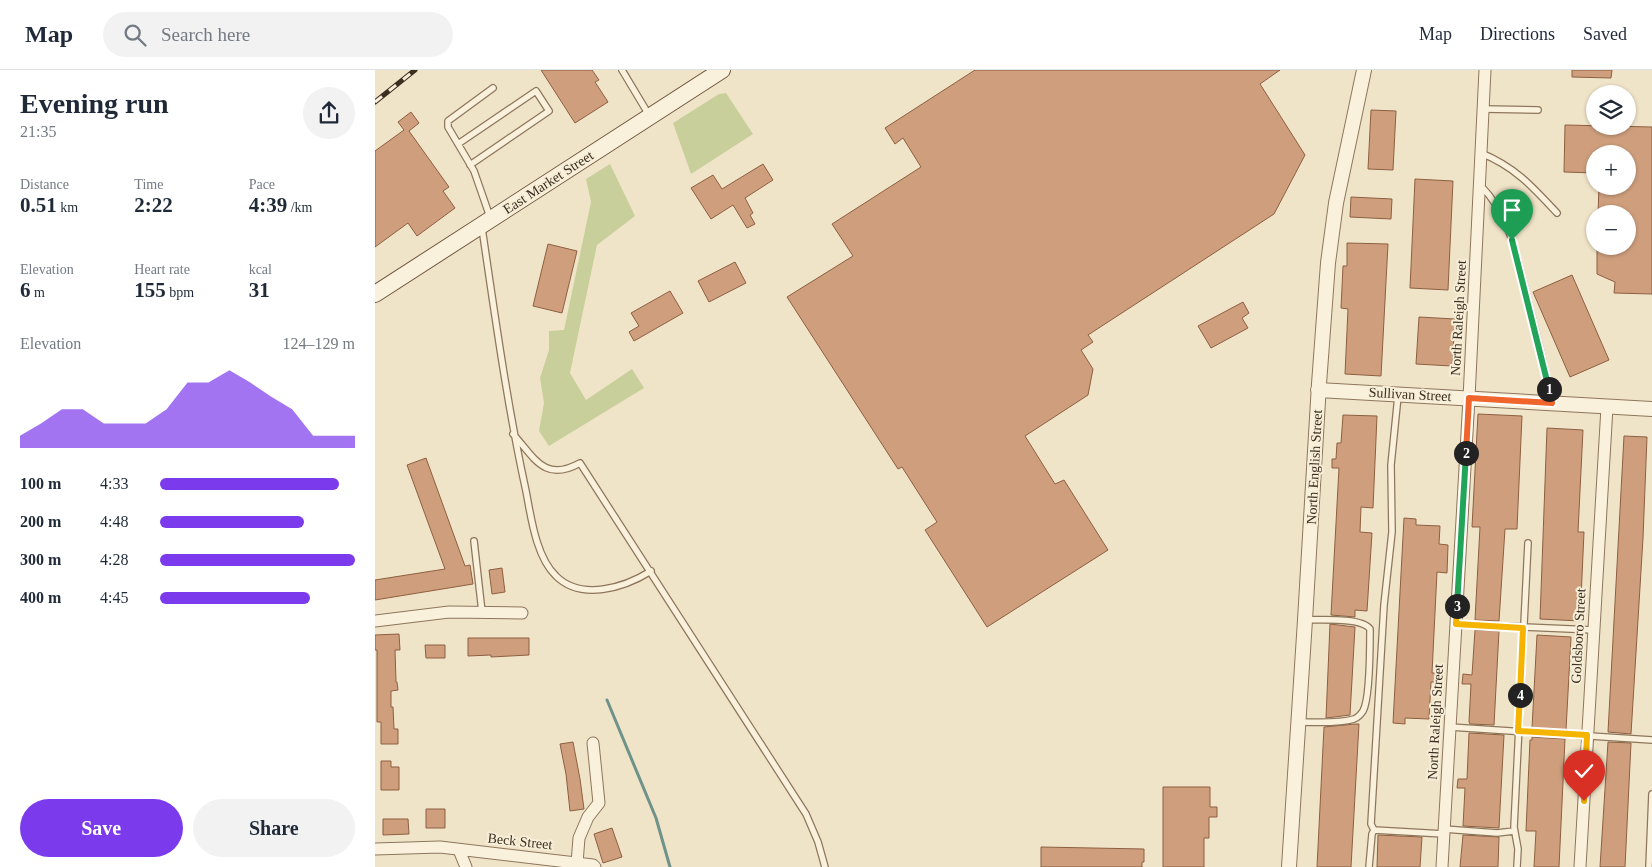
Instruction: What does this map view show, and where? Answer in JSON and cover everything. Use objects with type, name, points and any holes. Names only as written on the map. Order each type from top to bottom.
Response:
[{"type":"main road","name":"East Market Street","points":[[375,294],[722,70]]},
{"type":"street","name":"North English Street","points":[[1289,867],[1318,390],[1328,263],[1336,202],[1364,70]]},
{"type":"street","name":"North Raleigh Street","points":[[1442,867],[1469,398],[1485,70]]},
{"type":"street","name":"Sullivan Street","points":[[1318,390],[1652,409]]},
{"type":"street","name":"Goldsboro Street","points":[[1580,867],[1607,407]]},
{"type":"street","points":[[375,621],[449,612],[522,613]]},
{"type":"street","points":[[577,863],[579,838],[588,817],[599,803],[593,743]]},
{"type":"street","name":"Beck Street","points":[[375,849],[440,847],[593,865],[595,867]]},
{"type":"street","points":[[459,850],[466,867]]},
{"type":"lane","points":[[622,70],[650,117]]},
{"type":"lane","points":[[493,88],[448,121],[448,127],[471,165],[486,222],[513,434],[536,537],[546,565],[555,576],[569,586],[586,590],[606,589],[637,580],[651,571]]},
{"type":"lane","points":[[458,144],[536,91],[549,111],[471,165]]},
{"type":"lane","points":[[1483,109],[1538,110]]},
{"type":"lane","points":[[1481,153],[1500,161],[1527,181],[1557,213]]},
{"type":"lane","points":[[1479,184],[1491,196],[1499,208],[1512,240],[1544,363],[1552,403]]},
{"type":"lane","points":[[1369,867],[1374,830],[1371,824],[1373,779],[1384,605],[1392,532],[1391,465],[1398,394]]},
{"type":"lane","points":[[513,434],[533,459],[543,468],[559,470],[571,468],[580,463],[806,814],[818,842],[825,867]]},
{"type":"lane","points":[[474,541],[482,612]]},
{"type":"lane","points":[[1517,867],[1518,849],[1514,831],[1528,543]]},
{"type":"lane","points":[[1299,722],[1340,721],[1354,719],[1359,716],[1365,705],[1368,679],[1370,629],[1368,625],[1363,623],[1305,620]]},
{"type":"lane","points":[[1456,624],[1594,630]]},
{"type":"lane","points":[[1450,727],[1652,740]]},
{"type":"lane","points":[[1649,867],[1652,794]]},
{"type":"lane","points":[[1374,830],[1497,833],[1514,831]]},
{"type":"green space","points":[[726,93],[753,134],[691,174],[673,123],[719,94]]},
{"type":"green space","points":[[610,164],[635,216],[597,245],[570,373],[586,400],[632,369],[644,388],[549,446],[539,431],[544,403],[540,378],[549,350],[549,331],[564,330],[591,202],[586,179]]},
{"type":"building","points":[[541,70],[592,70],[599,80],[595,82],[608,102],[575,123]]},
{"type":"building","points":[[975,70],[1280,70],[1260,84],[1305,155],[1274,214],[1088,335],[1093,342],[1081,350],[1093,369],[1088,395],[1025,436],[1055,484],[1064,480],[1108,550],[987,627],[925,530],[937,522],[902,467],[898,469],[787,297],[853,256],[832,224],[921,167],[903,138],[895,144],[885,128]]},
{"type":"building","points":[[1572,70],[1612,70],[1611,78],[1572,77]]},
{"type":"building","points":[[1371,110],[1396,111],[1393,170],[1368,169]]},
{"type":"building","points":[[411,112],[419,123],[409,131],[449,187],[443,191],[455,208],[417,236],[408,223],[375,247],[375,151],[404,130],[398,122]]},
{"type":"building","points":[[1565,125],[1586,125],[1586,135],[1636,135],[1636,127],[1652,127],[1652,294],[1614,293],[1615,282],[1597,274],[1597,255],[1636,255],[1636,205],[1598,205],[1599,195],[1636,195],[1636,145],[1586,145],[1586,173],[1564,172]]},
{"type":"building","points":[[763,164],[773,180],[745,198],[753,213],[750,215],[755,224],[747,228],[733,205],[711,219],[691,188],[713,175],[722,189]]},
{"type":"building","points":[[1415,179],[1453,181],[1448,290],[1410,288]]},
{"type":"building","points":[[1351,197],[1392,199],[1391,219],[1350,217]]},
{"type":"building","points":[[1347,243],[1388,244],[1381,376],[1345,374],[1348,309],[1341,308],[1343,266],[1347,266]]},
{"type":"building","points":[[548,244],[577,251],[562,313],[533,306]]},
{"type":"building","points":[[735,262],[746,283],[709,302],[698,281]]},
{"type":"building","points":[[1572,275],[1609,360],[1570,377],[1533,292]]},
{"type":"building","points":[[670,291],[683,313],[634,341],[629,332],[639,326],[631,313]]},
{"type":"building","points":[[1243,302],[1249,313],[1242,318],[1248,328],[1211,348],[1198,326]]},
{"type":"building","points":[[1419,317],[1455,319],[1452,366],[1416,364]]},
{"type":"building","points":[[1478,414],[1522,416],[1517,529],[1505,529],[1499,621],[1475,620],[1480,527],[1472,527]]},
{"type":"building","points":[[1343,415],[1377,416],[1373,508],[1361,507],[1360,532],[1372,533],[1367,611],[1355,610],[1355,617],[1331,615],[1339,468],[1332,468],[1332,459],[1336,459],[1337,443],[1341,443]]},
{"type":"building","points":[[1547,428],[1583,430],[1578,532],[1584,532],[1580,621],[1540,619]]},
{"type":"building","points":[[1624,436],[1647,437],[1631,734],[1608,732]]},
{"type":"building","points":[[426,458],[465,566],[470,565],[473,584],[375,600],[375,580],[445,569],[407,465]]},
{"type":"building","points":[[1404,518],[1416,519],[1416,525],[1440,526],[1439,544],[1448,545],[1447,573],[1437,572],[1432,673],[1439,673],[1439,682],[1431,682],[1429,719],[1405,718],[1405,724],[1393,723]]},
{"type":"building","points":[[502,568],[505,592],[492,594],[489,570]]},
{"type":"building","points":[[1330,624],[1355,627],[1350,715],[1326,718]]},
{"type":"building","points":[[1475,630],[1499,631],[1494,725],[1470,724],[1469,722],[1471,684],[1462,684],[1463,674],[1472,675]]},
{"type":"building","points":[[399,634],[400,650],[395,650],[398,690],[391,691],[391,707],[393,707],[394,729],[398,729],[398,744],[381,744],[381,722],[377,722],[377,650],[375,650],[375,635]]},
{"type":"building","points":[[1537,635],[1571,637],[1566,730],[1532,728]]},
{"type":"building","points":[[468,638],[529,638],[529,655],[468,656]]},
{"type":"building","points":[[425,645],[445,645],[445,658],[426,658]]},
{"type":"building","points":[[1359,724],[1351,867],[1317,867],[1324,727]]},
{"type":"building","points":[[1469,733],[1504,735],[1499,828],[1463,826],[1465,788],[1457,788],[1458,779],[1467,779]]},
{"type":"building","points":[[1532,737],[1565,739],[1559,867],[1534,867],[1536,831],[1526,831],[1530,740],[1532,740]]},
{"type":"building","points":[[573,742],[584,809],[570,811],[566,774],[560,744]]},
{"type":"building","points":[[1608,742],[1631,743],[1625,867],[1600,867]]},
{"type":"building","points":[[381,761],[391,761],[391,767],[399,767],[399,790],[381,790]]},
{"type":"building","points":[[1163,787],[1210,787],[1210,807],[1217,807],[1217,817],[1209,817],[1209,838],[1204,838],[1204,867],[1163,867]]},
{"type":"building","points":[[426,809],[445,809],[445,828],[426,828]]},
{"type":"building","points":[[383,819],[408,819],[409,834],[383,835]]},
{"type":"building","points":[[612,828],[622,857],[603,863],[594,834]]},
{"type":"building","points":[[1378,835],[1422,837],[1420,867],[1377,867]]},
{"type":"building","points":[[1463,835],[1499,837],[1498,867],[1460,867]]},
{"type":"building","points":[[1041,847],[1144,849],[1144,862],[1142,862],[1142,867],[1041,867]]},
{"type":"waterway","points":[[607,700],[656,818],[670,867]]},
{"type":"railway","points":[[375,102],[415,70]]},
{"type":"route","points":[[1512,240],[1544,363],[1552,403],[1469,398],[1456,624],[1523,628],[1518,731],[1587,735],[1584,801]]}]
